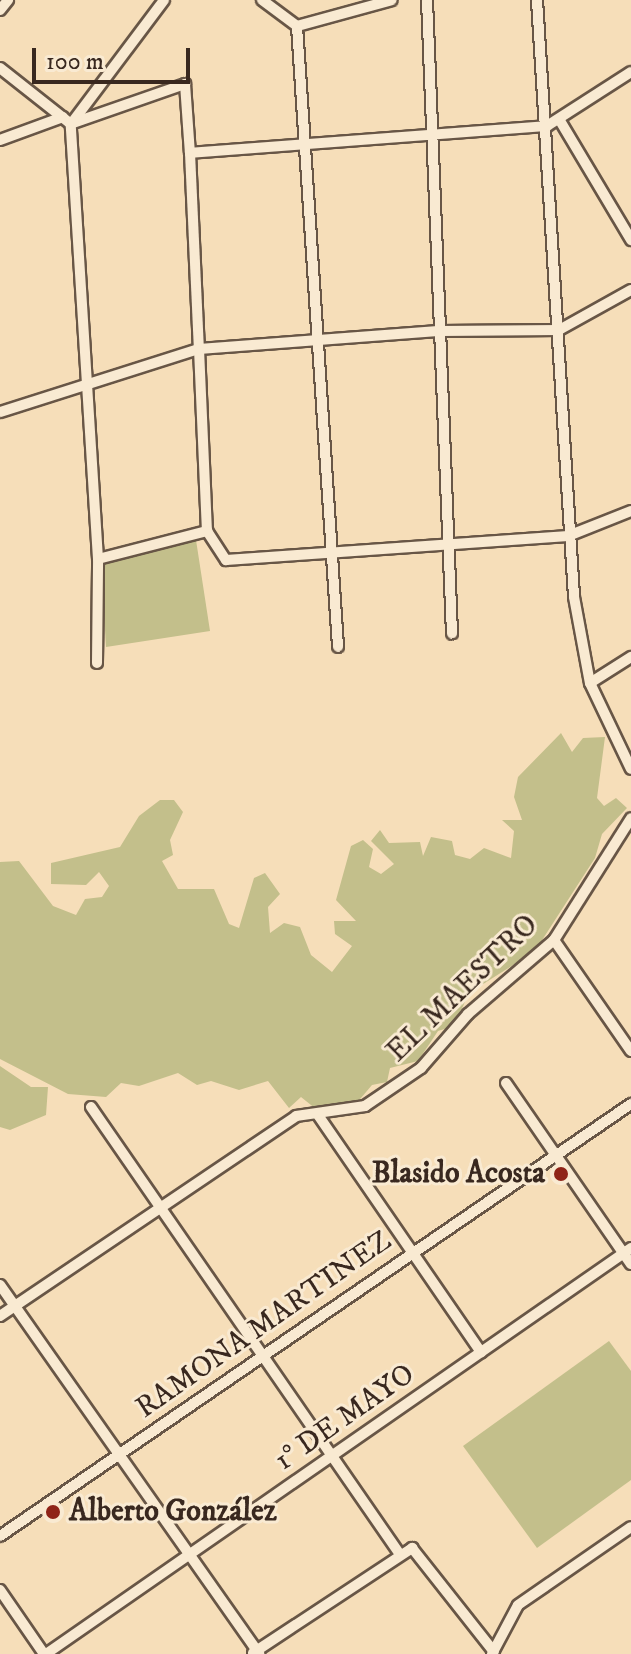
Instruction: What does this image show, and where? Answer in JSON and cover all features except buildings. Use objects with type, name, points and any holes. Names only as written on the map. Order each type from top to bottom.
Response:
[{"type":"street","points":[[0,10],[8,0]]},
{"type":"street","points":[[97,663],[98,559],[83,387],[67,120],[164,0]]},
{"type":"street","points":[[262,0],[297,26],[311,143],[338,647]]},
{"type":"street","points":[[297,26],[392,0]]},
{"type":"street","points":[[427,0],[452,634]]},
{"type":"street","points":[[537,0],[559,330],[568,536],[590,683],[631,769]]},
{"type":"street","points":[[0,68],[67,120]]},
{"type":"street","points":[[190,153],[547,126],[631,72]]},
{"type":"street","points":[[0,140],[185,84],[207,531],[226,560],[333,556],[568,536],[631,511]]},
{"type":"street","points":[[559,119],[631,240]]},
{"type":"street","points":[[0,412],[199,349],[441,331],[559,330],[631,290]]},
{"type":"street","points":[[98,559],[207,531]]},
{"type":"street","points":[[590,683],[631,657]]},
{"type":"street","name":"EL MAESTRO","points":[[0,1316],[296,1116],[365,1106],[421,1068],[468,1014],[554,940],[631,818]]},
{"type":"street","points":[[554,940],[631,1051]]},
{"type":"street","points":[[506,1083],[627,1250],[631,1264]]},
{"type":"street","name":"RAMONA MARTINEZ","points":[[0,1536],[631,1104]]},
{"type":"street","points":[[91,1107],[399,1553]]},
{"type":"street","points":[[318,1115],[481,1352]]},
{"type":"street","name":"1° DE MAYO","points":[[45,1654],[627,1250]]},
{"type":"street","points":[[0,1285],[255,1653],[399,1553],[412,1548],[424,1554],[493,1653],[518,1605],[631,1527]]},
{"type":"street","points":[[0,1590],[45,1654]]},
{"type":"shaded area","points":[[196,540],[210,631],[106,647],[101,563]]},
{"type":"shaded area","points":[[561,733],[572,752],[583,738],[605,737],[597,798],[604,806],[616,798],[627,808],[602,834],[595,858],[535,951],[469,993],[454,1026],[438,1031],[418,1061],[390,1068],[387,1082],[372,1085],[355,1105],[316,1109],[301,1097],[289,1108],[268,1081],[239,1090],[211,1081],[197,1085],[178,1073],[139,1086],[121,1083],[106,1097],[68,1094],[0,1059],[0,862],[19,861],[53,906],[76,915],[85,899],[102,897],[109,886],[99,872],[86,885],[51,884],[51,863],[120,847],[139,816],[160,800],[174,800],[183,812],[170,840],[173,855],[162,861],[178,889],[214,889],[229,924],[239,928],[254,878],[265,873],[280,894],[268,907],[270,933],[284,923],[300,927],[311,955],[332,972],[352,946],[335,934],[334,921],[356,921],[336,900],[351,846],[363,840],[373,849],[369,867],[381,874],[394,864],[371,841],[380,830],[389,843],[420,842],[423,856],[431,837],[452,841],[455,855],[470,859],[484,848],[511,858],[514,831],[502,820],[522,820],[514,797],[518,777]]},
{"type":"shaded area","points":[[0,1066],[31,1087],[48,1087],[46,1115],[10,1130],[0,1127]]},
{"type":"shaded area","points":[[609,1341],[631,1371],[631,1480],[537,1548],[463,1446]]},
{"type":"place","name":"Blasido Acosta","points":[[561,1174]]},
{"type":"place","name":"Alberto González","points":[[53,1512]]}]
